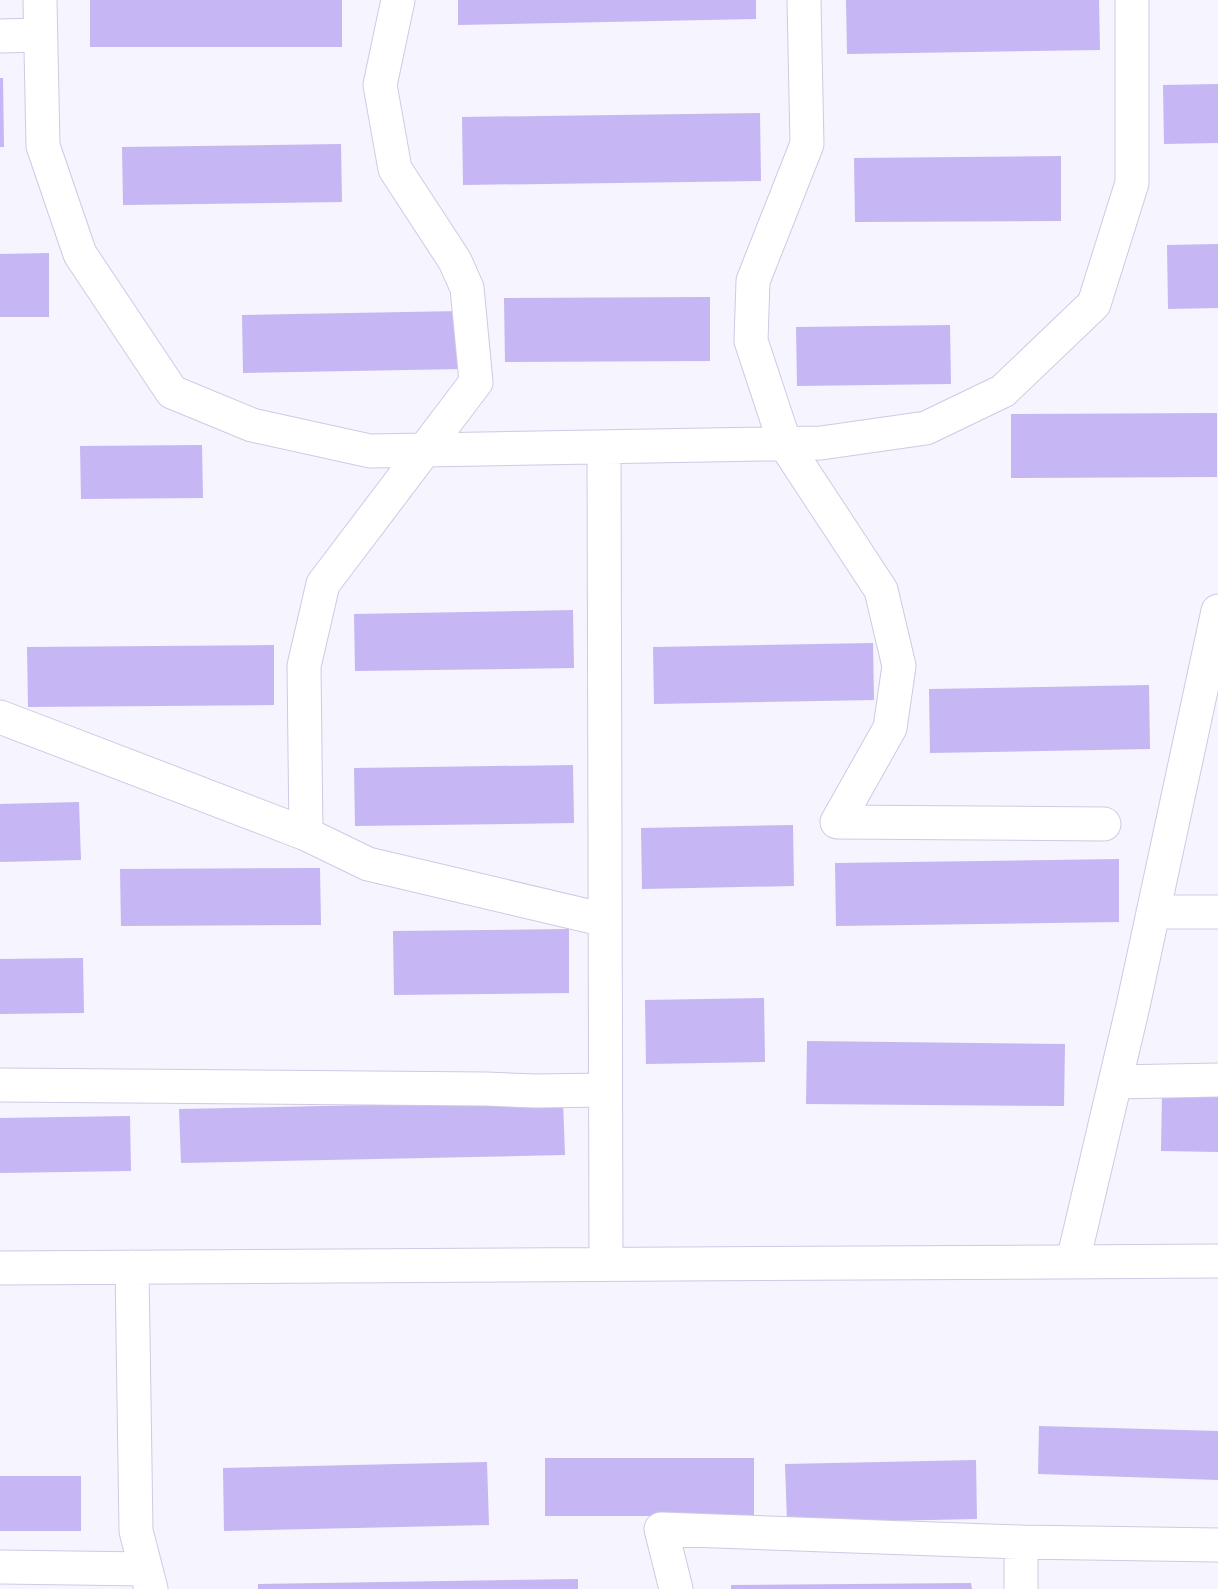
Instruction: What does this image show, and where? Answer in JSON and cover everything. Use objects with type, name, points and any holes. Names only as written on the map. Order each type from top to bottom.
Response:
[{"type":"street","points":[[39,0],[43,146],[80,254],[172,392],[252,425],[370,450],[821,443],[926,429],[1003,391],[1094,304],[1132,183],[1132,0]]},
{"type":"street","points":[[306,834],[304,666],[323,584],[476,382],[467,288],[455,261],[395,169],[381,85],[398,0]]},
{"type":"street","points":[[804,0],[807,144],[753,281],[752,341],[785,444],[881,590],[898,666],[890,728],[837,822],[1104,824]]},
{"type":"street","points":[[0,36],[40,35]]},
{"type":"street","points":[[604,447],[606,1264]]},
{"type":"street","points":[[1073,1262],[1153,912],[1218,611]]},
{"type":"street","points":[[0,717],[306,834],[368,864],[605,920]]},
{"type":"street","points":[[1153,912],[1218,912]]},
{"type":"street","points":[[1115,1082],[1218,1080]]},
{"type":"street","points":[[0,1085],[605,1090]]},
{"type":"street","points":[[0,1268],[1218,1260]]},
{"type":"street","points":[[0,1567],[148,1579],[136,1531],[132,1267]]},
{"type":"street","points":[[676,1589],[661,1529],[1021,1542],[1218,1545]]},
{"type":"street","points":[[1021,1542],[1021,1589]]},
{"type":"building","points":[[90,0],[342,0],[342,47],[90,47]]},
{"type":"building","points":[[458,0],[756,0],[756,19],[458,25]]},
{"type":"building","points":[[846,0],[1099,0],[1100,50],[847,54]]},
{"type":"building","points":[[0,78],[3,78],[4,147],[0,147]]},
{"type":"building","points":[[1218,84],[1218,143],[1164,144],[1163,85]]},
{"type":"building","points":[[760,113],[761,181],[463,185],[462,117]]},
{"type":"building","points":[[341,144],[342,202],[123,205],[122,147]]},
{"type":"building","points":[[1061,156],[1061,221],[855,222],[854,158]]},
{"type":"building","points":[[1218,244],[1218,308],[1168,309],[1167,245]]},
{"type":"building","points":[[49,253],[49,317],[0,317],[0,254]]},
{"type":"building","points":[[710,297],[710,361],[505,362],[504,298]]},
{"type":"building","points":[[461,311],[462,369],[243,373],[242,315]]},
{"type":"building","points":[[950,325],[951,384],[797,386],[796,327]]},
{"type":"building","points":[[1217,413],[1217,477],[1011,478],[1011,414]]},
{"type":"building","points":[[202,445],[203,498],[81,499],[80,446]]},
{"type":"building","points":[[573,610],[574,668],[355,671],[354,614]]},
{"type":"building","points":[[873,643],[874,700],[654,704],[653,647]]},
{"type":"building","points":[[274,645],[274,705],[28,707],[27,647]]},
{"type":"building","points":[[1149,685],[1150,749],[930,753],[929,689]]},
{"type":"building","points":[[573,765],[574,823],[355,826],[354,768]]},
{"type":"building","points":[[79,802],[81,860],[0,862],[0,804]]},
{"type":"building","points":[[793,825],[794,886],[642,889],[641,828]]},
{"type":"building","points":[[1119,859],[1119,922],[836,926],[835,863]]},
{"type":"building","points":[[320,868],[321,925],[121,926],[120,869]]},
{"type":"building","points":[[569,929],[569,993],[394,995],[393,931]]},
{"type":"building","points":[[83,958],[84,1013],[0,1014],[0,959]]},
{"type":"building","points":[[764,998],[765,1062],[646,1064],[645,1000]]},
{"type":"building","points":[[807,1041],[1065,1044],[1064,1106],[806,1104]]},
{"type":"building","points":[[1162,1093],[1218,1094],[1218,1152],[1161,1151]]},
{"type":"building","points":[[563,1101],[565,1155],[181,1163],[179,1109]]},
{"type":"building","points":[[130,1116],[131,1171],[0,1173],[0,1118]]},
{"type":"building","points":[[1039,1426],[1218,1431],[1218,1480],[1038,1474]]},
{"type":"building","points":[[545,1458],[754,1458],[754,1516],[545,1516]]},
{"type":"building","points":[[976,1460],[977,1519],[787,1523],[785,1464]]},
{"type":"building","points":[[487,1462],[489,1525],[224,1531],[223,1468]]},
{"type":"building","points":[[0,1476],[81,1476],[81,1531],[0,1531]]},
{"type":"building","points":[[578,1579],[578,1589],[258,1589],[258,1584]]},
{"type":"building","points":[[971,1583],[972,1589],[731,1589],[731,1585]]}]
